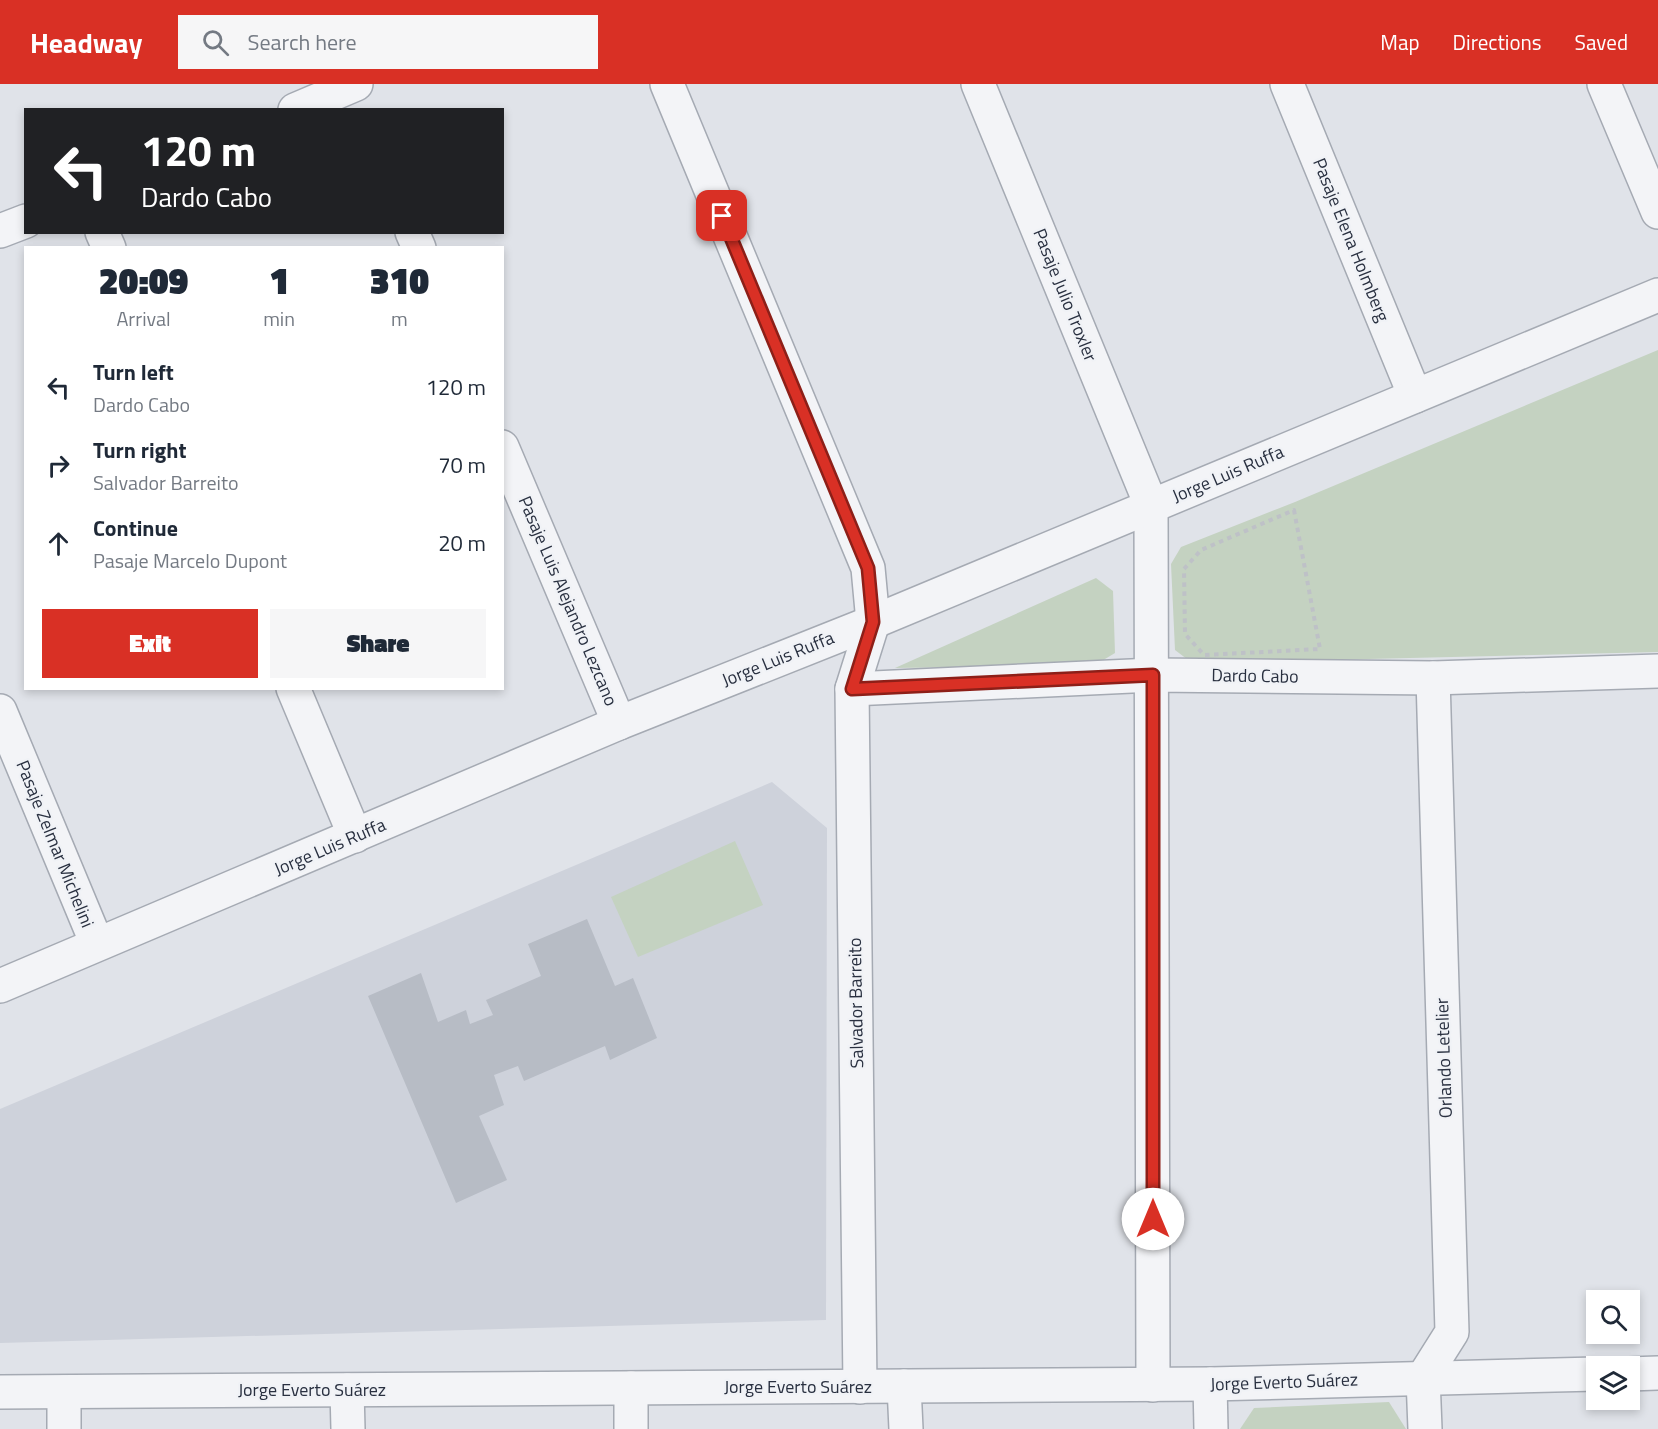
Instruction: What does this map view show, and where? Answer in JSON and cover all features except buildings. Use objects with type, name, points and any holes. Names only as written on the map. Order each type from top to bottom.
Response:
[{"type":"street","points":[[667,84],[868,568],[873,622]]},
{"type":"street","name":"Pasaje Julio Troxler","points":[[978,84],[1151,506]]},
{"type":"street","name":"Pasaje Elena Holmberg","points":[[1287,84],[1415,396]]},
{"type":"street","points":[[1604,84],[1658,213]]},
{"type":"street","points":[[302,108],[356,93]]},
{"type":"street","points":[[0,231],[24,222]]},
{"type":"street","name":"Jorge Luis Ruffa","points":[[0,986],[619,723],[873,622],[1658,295]]},
{"type":"street","name":"Pasaje Luis Alejandro Lezcano","points":[[504,452],[619,723]]},
{"type":"street","points":[[1151,506],[1153,1385]]},
{"type":"street","name":"Salvador Barreito","points":[[860,1387],[852,689],[873,622]]},
{"type":"street","name":"Dardo Cabo","points":[[852,689],[1153,675],[1433,678],[1658,671]]},
{"type":"street","name":"Orlando Letelier","points":[[1423,1378],[1452,1332],[1433,678]]},
{"type":"street","points":[[294,690],[355,837]]},
{"type":"street","name":"Pasaje Zelmar Michelini","points":[[0,711],[97,944]]},
{"type":"street","points":[[1640,1374],[1658,1373]]},
{"type":"street","name":"Jorge Everto Suárez","points":[[0,1392],[1153,1385],[1586,1374]]},
{"type":"street","points":[[1423,1378],[1425,1429]]},
{"type":"street","points":[[1210,1384],[1211,1429]]},
{"type":"street","points":[[904,1386],[906,1429]]},
{"type":"street","points":[[630,1388],[631,1429]]},
{"type":"street","points":[[347,1390],[348,1429]]},
{"type":"street","points":[[64,1392],[64,1429]]},
{"type":"path","points":[[1294,510],[1320,649],[1204,655],[1185,634],[1184,569],[1201,550],[1294,510]]},
{"type":"shaded area","points":[[772,782],[827,828],[826,1320],[0,1343],[0,1109]]},
{"type":"green space","points":[[1658,350],[1658,652],[1326,660],[1196,666],[1175,650],[1171,564],[1181,547],[1295,502]]},
{"type":"green space","points":[[1096,578],[1113,591],[1115,653],[1095,665],[895,668]]},
{"type":"green space","points":[[735,841],[763,905],[638,957],[611,897]]},
{"type":"green space","points":[[1389,1402],[1406,1429],[1240,1429],[1254,1408]]},
{"type":"route","points":[[722,216],[868,568],[873,622],[852,689],[1153,675],[1153,1219]]}]
